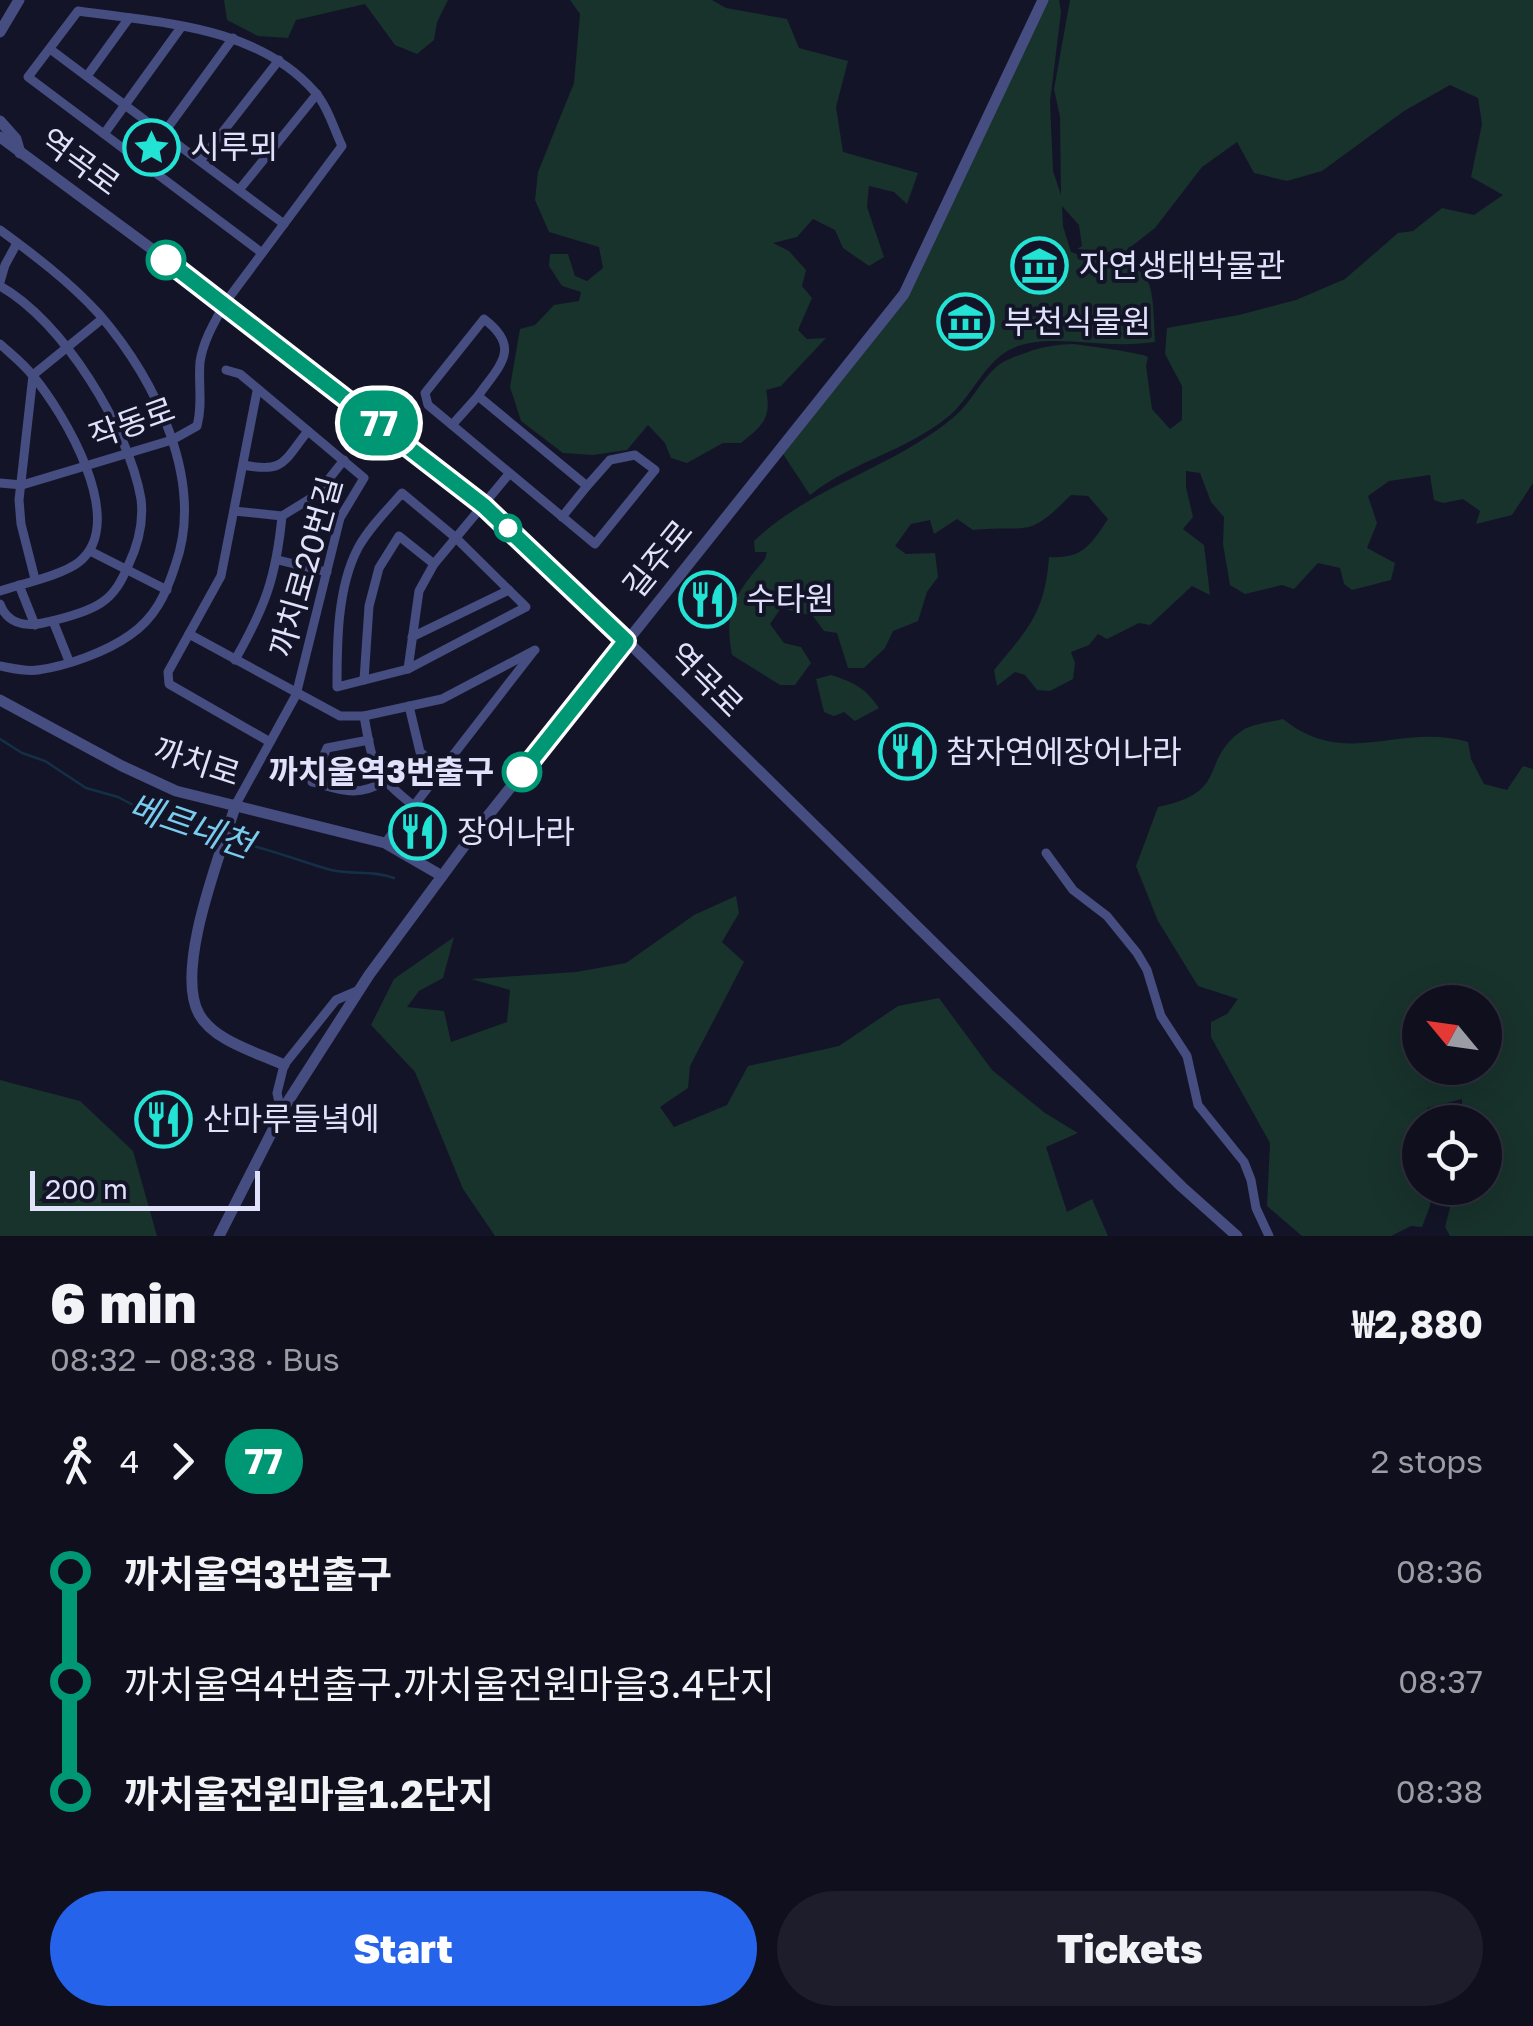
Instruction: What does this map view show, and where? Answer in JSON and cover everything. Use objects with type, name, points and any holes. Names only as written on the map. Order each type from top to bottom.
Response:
[{"type":"street","name":"길주로","points":[[219,1236],[281,1112],[359,990],[442,876],[626,641],[904,294],[1043,0]]},
{"type":"street","points":[[0,32],[15,2]]},
{"type":"street","points":[[240,190],[317,94],[279,60],[248,42],[182,26],[78,10],[28,77],[262,254]]},
{"type":"street","points":[[86,76],[129,18]]},
{"type":"street","points":[[104,134],[182,26]]},
{"type":"street","points":[[163,134],[233,38]]},
{"type":"street","points":[[50,49],[284,224]]},
{"type":"street","points":[[200,162],[279,60]]},
{"type":"street","name":"작동로","points":[[0,483],[22,485],[172,440],[197,426],[201,410],[200,361],[211,328],[225,303],[342,146],[317,94]]},
{"type":"street","points":[[0,122],[16,138],[20,152],[0,147]]},
{"type":"street","name":"역곡로","points":[[0,137],[225,303],[484,506],[1237,1236]]},
{"type":"street","points":[[0,230],[38,258],[102,319],[139,370],[172,440],[185,493],[184,543],[167,590],[146,624],[121,642],[35,671],[0,666]]},
{"type":"street","points":[[0,604],[4,614],[15,622],[35,625],[100,604],[117,589],[141,527],[141,501],[128,454],[108,406],[67,350],[16,295],[0,284],[5,265],[18,243]]},
{"type":"street","points":[[35,579],[19,500],[33,375],[102,319]]},
{"type":"street","points":[[452,425],[505,358],[506,342],[484,320],[425,392],[428,405],[509,474],[595,544],[655,470],[635,455],[610,460],[562,517]]},
{"type":"street","points":[[0,344],[33,375],[65,421],[86,466],[100,518],[90,551],[77,564],[0,591]]},
{"type":"street","name":"까치로20번길","points":[[226,370],[240,374],[364,478],[340,518],[296,695],[236,804]]},
{"type":"street","points":[[257,390],[221,576],[168,672],[169,684],[270,742]]},
{"type":"street","points":[[478,396],[587,486]]},
{"type":"street","name":"까치로20번길","points":[[242,465],[270,470],[281,464],[308,431]]},
{"type":"street","name":"까치로20번길","points":[[234,512],[282,516],[316,495],[344,460]]},
{"type":"street","points":[[408,668],[419,591],[434,564],[509,474]]},
{"type":"street","points":[[402,492],[456,538],[526,607],[408,668],[337,687],[337,642],[350,570],[358,549],[402,492]]},
{"type":"street","name":"까치로20번길","points":[[235,660],[263,610],[278,560],[282,516]]},
{"type":"street","points":[[380,520],[434,564]]},
{"type":"street","points":[[364,680],[369,606],[379,568],[400,536]]},
{"type":"street","points":[[90,551],[167,590]]},
{"type":"street","points":[[278,560],[326,572]]},
{"type":"street","points":[[19,585],[35,625]]},
{"type":"street","points":[[412,637],[509,590]]},
{"type":"street","points":[[53,621],[69,661]]},
{"type":"street","name":"까치로20번길","points":[[189,634],[340,716],[364,716],[442,699],[535,650],[442,770]]},
{"type":"street","name":"까치로","points":[[0,700],[122,766],[176,790],[385,843],[442,876]]},
{"type":"street","points":[[385,843],[442,770],[420,752],[409,706]]},
{"type":"street","points":[[364,716],[383,782],[414,806]]},
{"type":"street","points":[[368,740],[327,748],[312,782],[367,792],[383,782]]},
{"type":"street","points":[[236,804],[193,948],[190,986],[199,1014],[217,1034],[284,1065]]},
{"type":"street","points":[[1046,853],[1073,890],[1108,916],[1137,953],[1161,1016],[1187,1056],[1198,1104],[1244,1162],[1252,1180],[1256,1208],[1270,1236]]},
{"type":"street","points":[[281,1112],[277,1093],[284,1065],[336,1000],[359,990]]},
{"type":"green space","points":[[224,0],[448,0],[437,22],[434,40],[417,54],[395,45],[365,4],[296,20],[288,38],[258,36],[227,20]]},
{"type":"green space","points":[[570,0],[712,0],[726,8],[787,19],[799,48],[848,61],[836,107],[843,152],[918,173],[907,204],[894,192],[869,186],[867,207],[884,257],[869,266],[843,248],[835,230],[813,219],[797,237],[773,243],[789,251],[806,270],[802,286],[812,298],[798,330],[807,339],[826,338],[781,386],[766,390],[766,415],[755,432],[741,443],[723,443],[687,463],[671,458],[665,443],[648,425],[627,450],[593,455],[563,453],[521,421],[510,387],[520,329],[535,325],[554,305],[579,301],[581,292],[562,286],[549,266],[550,254],[568,254],[575,276],[587,281],[603,268],[599,247],[549,232],[535,200],[538,172],[574,83],[580,14]]},
{"type":"green space","points":[[1043,0],[1059,0],[1061,12],[1050,102],[1053,171],[1061,195],[1060,117],[1054,89],[1070,0],[1533,0],[1533,483],[1512,515],[1476,524],[1480,511],[1463,499],[1443,503],[1434,500],[1430,475],[1389,481],[1368,496],[1377,523],[1367,548],[1395,563],[1391,580],[1352,590],[1344,584],[1340,568],[1318,563],[1294,589],[1282,585],[1245,594],[1230,585],[1223,544],[1224,517],[1211,502],[1200,473],[1186,471],[1193,517],[1183,529],[1204,545],[1210,595],[1192,586],[1150,625],[1139,623],[1107,639],[1098,634],[1089,645],[1071,652],[1075,663],[1073,679],[1050,691],[1037,690],[1025,675],[1015,672],[997,686],[994,670],[1039,607],[1049,557],[1070,556],[1084,549],[1108,519],[1088,496],[1071,495],[1044,519],[1026,528],[973,530],[957,519],[934,534],[930,520],[911,524],[895,546],[906,554],[935,553],[938,577],[927,592],[918,621],[893,631],[885,648],[864,668],[848,668],[837,633],[824,631],[813,616],[781,608],[770,624],[784,643],[801,647],[811,663],[795,685],[780,685],[732,655],[731,613],[767,552],[755,552],[754,541],[801,506],[931,434],[961,410],[1000,364],[1033,350],[1068,344],[1144,355],[1148,357],[1152,409],[1170,429],[1182,420],[1182,386],[1165,354],[1167,328],[1296,300],[1345,279],[1398,233],[1413,231],[1442,208],[1474,215],[1503,195],[1471,177],[1482,124],[1478,98],[1450,85],[1404,111],[1322,171],[1287,181],[1254,173],[1237,142],[1202,167],[1155,228],[1123,253],[1077,249],[1082,246],[1079,225],[1062,206],[1071,252],[1129,267],[1147,279],[1155,342],[1055,341],[1018,346],[997,359],[958,408],[933,428],[844,473],[810,495],[781,451],[904,294]]},
{"type":"green space","points":[[831,675],[858,687],[879,708],[855,721],[844,712],[834,716],[824,712],[816,679]]},
{"type":"green space","points":[[1283,719],[1306,734],[1351,743],[1419,737],[1468,742],[1471,759],[1484,784],[1507,790],[1523,766],[1533,769],[1533,1236],[1450,1236],[1445,1227],[1451,1205],[1502,1205],[1502,1105],[1462,1105],[1462,1099],[1439,1105],[1402,1105],[1402,1205],[1430,1205],[1422,1227],[1411,1226],[1391,1236],[1302,1236],[1267,1206],[1270,1143],[1211,1037],[1211,1022],[1227,1014],[1238,999],[1198,986],[1158,921],[1136,866],[1158,807],[1196,793],[1206,784],[1229,741],[1257,725]]},
{"type":"green space","points":[[736,896],[739,913],[722,942],[744,962],[690,1066],[688,1088],[660,1107],[674,1127],[727,1105],[748,1066],[839,1046],[898,1006],[939,998],[992,1070],[1045,1113],[1078,1133],[1046,1147],[1067,1212],[1092,1199],[1108,1236],[495,1236],[463,1189],[415,1072],[371,1025],[394,979],[454,937],[443,978],[419,991],[407,1007],[444,1011],[451,1042],[507,1022],[510,990],[471,979],[576,972],[626,963],[694,915]]},
{"type":"green space","points":[[0,1080],[80,1101],[133,1151],[157,1236],[0,1236]]},
{"type":"waterway","name":"베르네천","points":[[0,739],[45,761],[86,788],[118,797],[169,824],[218,839]]},
{"type":"waterway","name":"베르네천","points":[[231,841],[331,870],[394,878]]},
{"type":"bus line","name":"77","points":[[166,260],[484,506],[626,641],[522,772]]},
{"type":"place","name":"시루뫼","points":[[151,147]]},
{"type":"place","name":"자연생태박물관","points":[[1040,266]]},
{"type":"place","name":"부천식물원","points":[[965,322]]},
{"type":"place","name":"수타원","points":[[707,599]]},
{"type":"place","name":"참자연에장어나라","points":[[907,752]]},
{"type":"place","name":"까치울역3번출구","points":[[522,772]]},
{"type":"place","name":"장어나라","points":[[418,832]]},
{"type":"place","name":"산마루들녘에","points":[[164,1119]]}]
